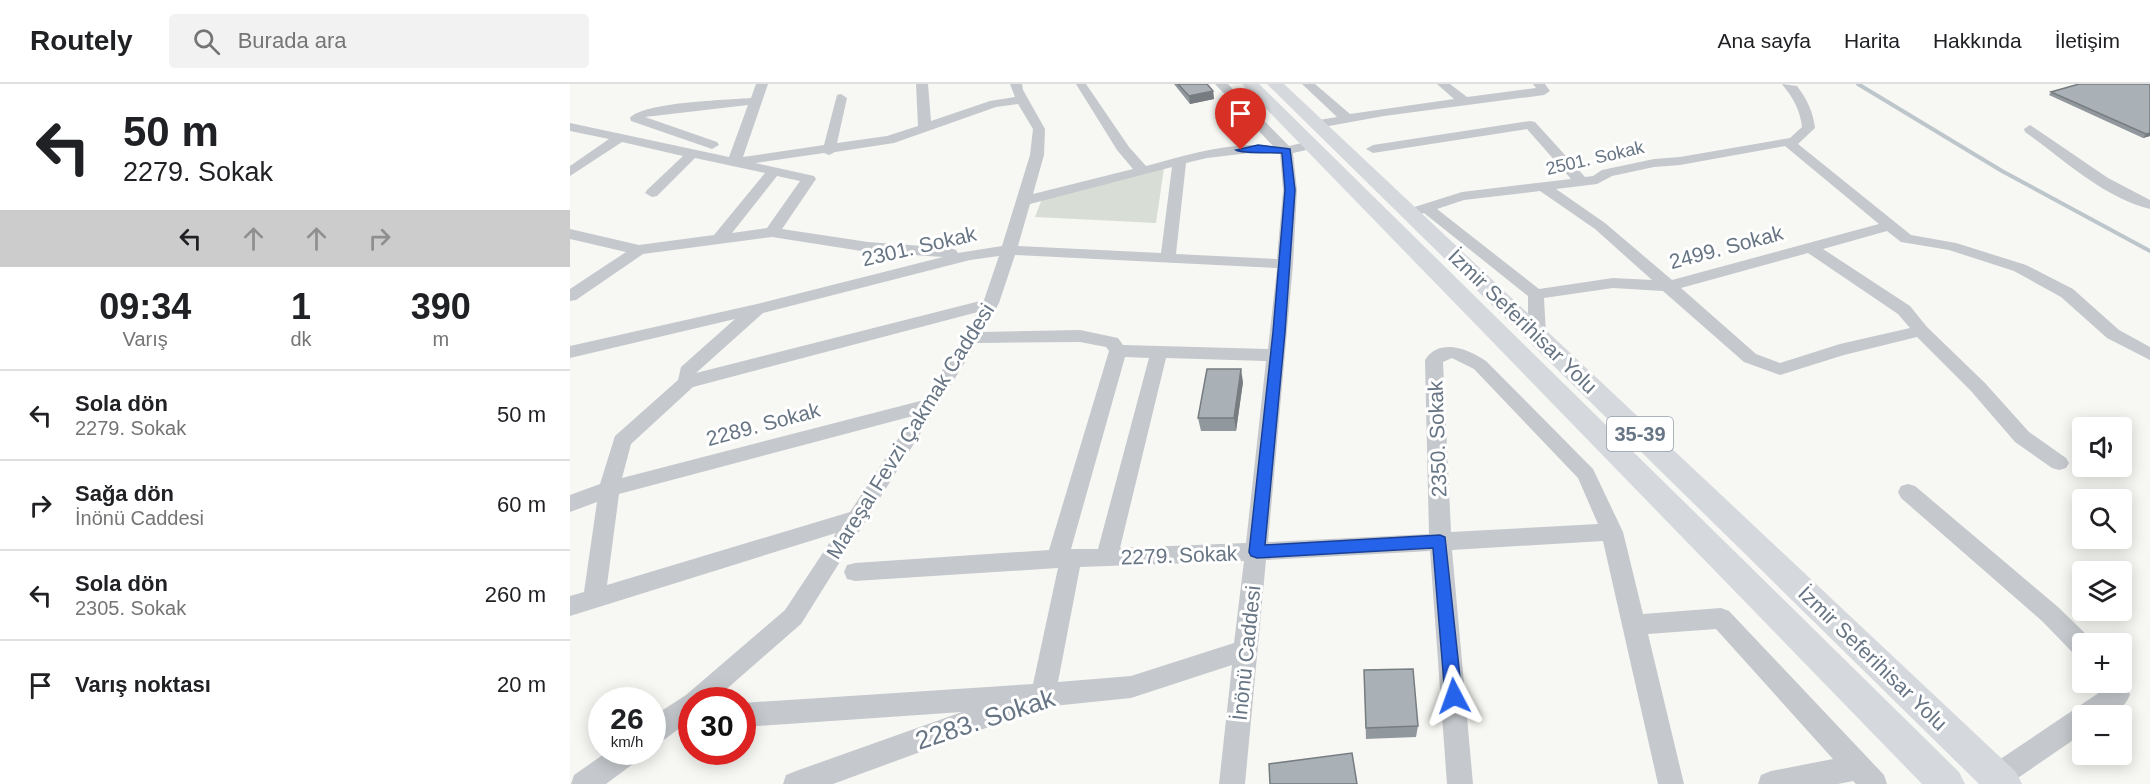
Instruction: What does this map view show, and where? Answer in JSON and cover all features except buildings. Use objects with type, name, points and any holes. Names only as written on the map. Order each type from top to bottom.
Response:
[{"type":"main road","name":"İzmir Seferihisar Yolu","points":[[1250,84],[1947,784]]},
{"type":"main road","name":"İzmir Seferihisar Yolu","points":[[1276,84],[1305,140],[1418,210],[1537,335],[2000,780]]},
{"type":"street","points":[[736,157],[762,84]]},
{"type":"street","points":[[922,84],[925,129]]},
{"type":"street","points":[[1221,84],[1305,140]]},
{"type":"street","points":[[1308,84],[1346,118]]},
{"type":"street","points":[[1443,84],[1466,103]]},
{"type":"street","points":[[1788,84],[1798,94],[1808,117],[1809,129],[1794,141],[1788,142]]},
{"type":"street","points":[[1081,85],[1124,150],[1142,170]]},
{"type":"street","points":[[1023,201],[1207,154],[1305,140],[1346,118],[1466,103],[1541,88]]},
{"type":"street","points":[[570,127],[693,153],[736,157],[828,151],[889,140],[925,129],[994,104],[1020,91]]},
{"type":"street","name":"Mareşal Fevzi Çakmak Caddesi","points":[[711,687],[794,617],[991,303],[1010,250],[1037,155],[1039,129],[1020,91]]},
{"type":"street","points":[[828,151],[841,98]]},
{"type":"street","points":[[756,101],[653,111],[636,118],[774,171],[809,179],[772,232]]},
{"type":"street","points":[[1373,149],[1530,125],[1581,182]]},
{"type":"street","points":[[2030,129],[2102,181],[2129,197],[2150,205]]},
{"type":"street","points":[[570,172],[620,138]]},
{"type":"street","name":"İnönü Caddesi","points":[[1232,784],[1277,355],[1290,190],[1305,140]]},
{"type":"street","points":[[1788,142],[1906,239],[1951,246],[2020,268],[2067,293],[2113,334],[2150,354]]},
{"type":"street","name":"2501. Sokak","points":[[1418,210],[1462,196],[1545,188],[1597,180],[1607,173],[1654,163],[1680,161],[1788,142]]},
{"type":"street","points":[[652,193],[693,153]]},
{"type":"street","points":[[1168,256],[1180,160]]},
{"type":"street","points":[[719,238],[774,171]]},
{"type":"street","points":[[1545,188],[1600,226],[1750,358],[1780,369],[1840,350],[1921,331]]},
{"type":"street","points":[[1418,210],[1536,294],[1537,335]]},
{"type":"street","name":"2499. Sokak","points":[[1536,294],[1613,283],[1670,286],[1889,226]]},
{"type":"street","points":[[570,234],[639,250],[772,232],[868,247],[970,255]]},
{"type":"street","points":[[570,250],[597,240]]},
{"type":"street","points":[[1809,247],[1904,310],[1921,331],[1978,387],[2022,437],[2059,463]]},
{"type":"street","points":[[570,296],[639,250]]},
{"type":"street","name":"2301. Sokak","points":[[570,352],[757,309],[970,255],[1010,250],[1168,256],[1285,264]]},
{"type":"street","points":[[594,600],[609,489],[622,441],[687,382],[991,303]]},
{"type":"street","points":[[687,382],[687,371],[757,309]]},
{"type":"street","points":[[756,714],[1043,695],[1064,559],[1118,351],[1112,342],[1080,336],[969,338]]},
{"type":"street","points":[[1118,351],[1277,355]]},
{"type":"street","points":[[1107,557],[1159,352]]},
{"type":"street","name":"2350. Sokak","points":[[1460,784],[1451,652],[1440,541],[1434,360],[1443,353],[1461,353],[1480,365],[1586,474],[1612,532]]},
{"type":"street","name":"2289. Sokak","points":[[570,504],[609,489],[928,405]]},
{"type":"street","points":[[1908,492],[2050,614],[2072,636]]},
{"type":"street","points":[[570,606],[856,518]]},
{"type":"street","points":[[1612,532],[1671,784]]},
{"type":"street","name":"2279. Sokak","points":[[855,572],[1064,559],[1257,552],[1612,532]]},
{"type":"street","points":[[1634,625],[1720,618],[1866,775]]},
{"type":"street","name":"2283. Sokak","points":[[796,784],[1043,695],[1131,687],[1246,651]]},
{"type":"street","points":[[2103,705],[2117,695],[2116,693]]},
{"type":"street","points":[[2000,780],[2072,726]]},
{"type":"street","points":[[584,784],[610,765]]},
{"type":"street","points":[[1771,784],[1866,775]]},
{"type":"shaded area","points":[[1164,168],[1156,223],[1035,217],[1042,199]]},
{"type":"waterway","points":[[1858,84],[2002,171],[2150,251]]},
{"type":"route","points":[[1241,150],[1258,148],[1286,151],[1290,190],[1279,332],[1257,552],[1440,541],[1454,696]]}]
